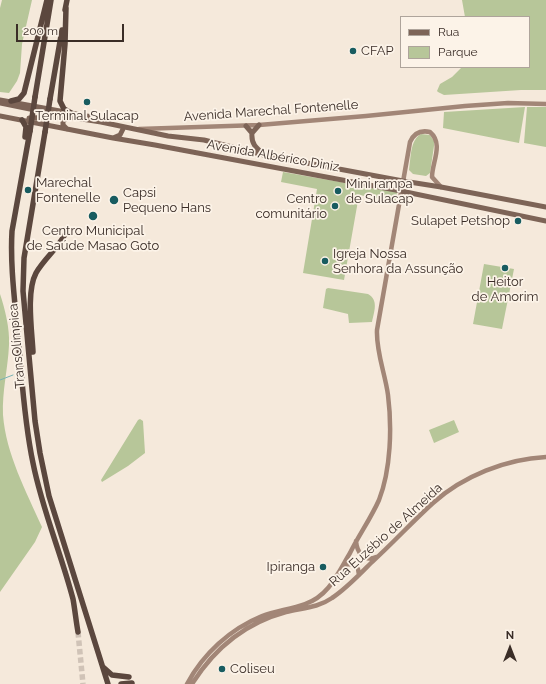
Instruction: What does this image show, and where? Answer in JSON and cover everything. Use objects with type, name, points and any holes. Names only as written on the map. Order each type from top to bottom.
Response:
[{"type":"highway","points":[[11,101],[19,99],[24,93],[47,0]]},
{"type":"highway","name":"TransOlímpica","points":[[51,0],[35,97],[24,124],[16,209],[12,231],[12,259],[26,423],[33,462],[44,505],[73,599],[78,632]]},
{"type":"highway","name":"TransOlímpica","points":[[66,0],[66,8],[24,258],[24,291],[35,421],[49,496],[108,684]]},
{"type":"highway","points":[[66,8],[65,44],[60,101],[62,107],[68,115]]},
{"type":"highway","points":[[32,388],[35,382],[31,318],[32,284],[37,272],[64,236]]},
{"type":"highway","points":[[102,667],[112,675],[131,680],[121,684]]},
{"type":"main road","points":[[0,100],[11,101],[68,115]]},
{"type":"main road","points":[[0,103],[21,108],[68,115]]},
{"type":"main road","name":"Avenida Marechal Fontenelle","points":[[68,115],[93,117],[101,122],[124,127],[167,129],[246,126],[508,103],[546,104]]},
{"type":"main road","points":[[21,108],[24,124]]},
{"type":"main road","points":[[24,124],[30,118],[68,115]]},
{"type":"main road","points":[[66,129],[63,125],[63,121],[68,115]]},
{"type":"main road","points":[[0,116],[24,124],[66,129],[113,138],[120,135],[124,127]]},
{"type":"main road","points":[[252,133],[259,125]]},
{"type":"main road","points":[[246,126],[252,133],[252,141],[254,145],[264,155]]},
{"type":"main road","name":"Avenida Albérico Diniz","points":[[132,128],[174,137],[204,140],[264,155],[546,207]]},
{"type":"main road","points":[[148,132],[155,144]]},
{"type":"main road","points":[[187,684],[215,646],[228,636],[261,617],[305,604],[316,599],[328,588],[366,525],[379,499],[384,482],[388,458],[390,424],[388,395],[377,344],[377,330],[410,142],[413,136],[420,132],[430,132],[436,139],[437,146],[432,177],[440,187]]},
{"type":"main road","name":"Avenida Albérico Diniz","points":[[113,138],[155,144],[401,191],[546,221]]},
{"type":"main road","name":"Rua Euzébio de Almeida","points":[[192,684],[209,660],[221,647],[252,626],[273,616],[316,606],[333,598],[359,575],[434,502],[459,484],[480,473],[499,466],[521,460],[546,457]]},
{"type":"main road","points":[[356,541],[357,550],[364,558],[373,558],[380,555]]},
{"type":"main road","points":[[341,567],[348,564],[354,565],[358,570],[359,575]]},
{"type":"green space","points":[[2,0],[32,0],[22,44],[20,73],[17,81],[9,93],[0,92],[0,8]]},
{"type":"green space","points":[[462,0],[546,0],[546,90],[521,90],[444,95],[438,92],[437,91],[440,84],[452,77],[461,68],[530,68],[530,16],[465,16]]},
{"type":"green space","points":[[525,107],[519,143],[443,128],[444,112]]},
{"type":"green space","points":[[527,107],[546,107],[546,147],[524,143]]},
{"type":"green space","points":[[421,134],[430,135],[434,141],[430,173],[426,176],[413,174],[409,170],[413,145],[417,137]]},
{"type":"green space","points":[[283,172],[397,192],[396,201],[359,195],[344,280],[303,273],[317,189],[281,182]]},
{"type":"green space","points":[[484,264],[514,269],[502,329],[473,324]]},
{"type":"green space","points":[[328,288],[368,294],[375,303],[372,322],[349,323],[348,314],[323,308],[326,289]]},
{"type":"green space","points":[[0,294],[9,332],[3,406],[5,430],[12,458],[42,527],[35,542],[0,592]]},
{"type":"green space","points":[[140,419],[143,421],[145,453],[128,466],[102,482],[101,480]]},
{"type":"green space","points":[[454,420],[459,432],[434,443],[429,430]]},
{"type":"waterway","points":[[0,380],[13,375]]},
{"type":"tunnel","points":[[78,632],[83,684]]},
{"type":"place","name":"CFAP","points":[[353,51]]},
{"type":"place","name":"Terminal Sulacap","points":[[87,102]]},
{"type":"place","name":"Marechal Fontenelle","points":[[28,190]]},
{"type":"place","name":"Mini rampa de Sulacap","points":[[338,191]]},
{"type":"place","name":"Capsi Pequeno Hans","points":[[114,200]]},
{"type":"place","name":"Centro comunitário","points":[[335,206]]},
{"type":"place","name":"Centro Municipal de Saúde Masao Goto","points":[[93,216]]},
{"type":"place","name":"Sulapet Petshop","points":[[518,221]]},
{"type":"place","name":"Igreja Nossa Senhora da Assunção","points":[[325,261]]},
{"type":"place","name":"Heitor de Amorim","points":[[505,268]]},
{"type":"place","name":"Ipiranga","points":[[323,567]]},
{"type":"place","name":"Coliseu","points":[[222,669]]}]
